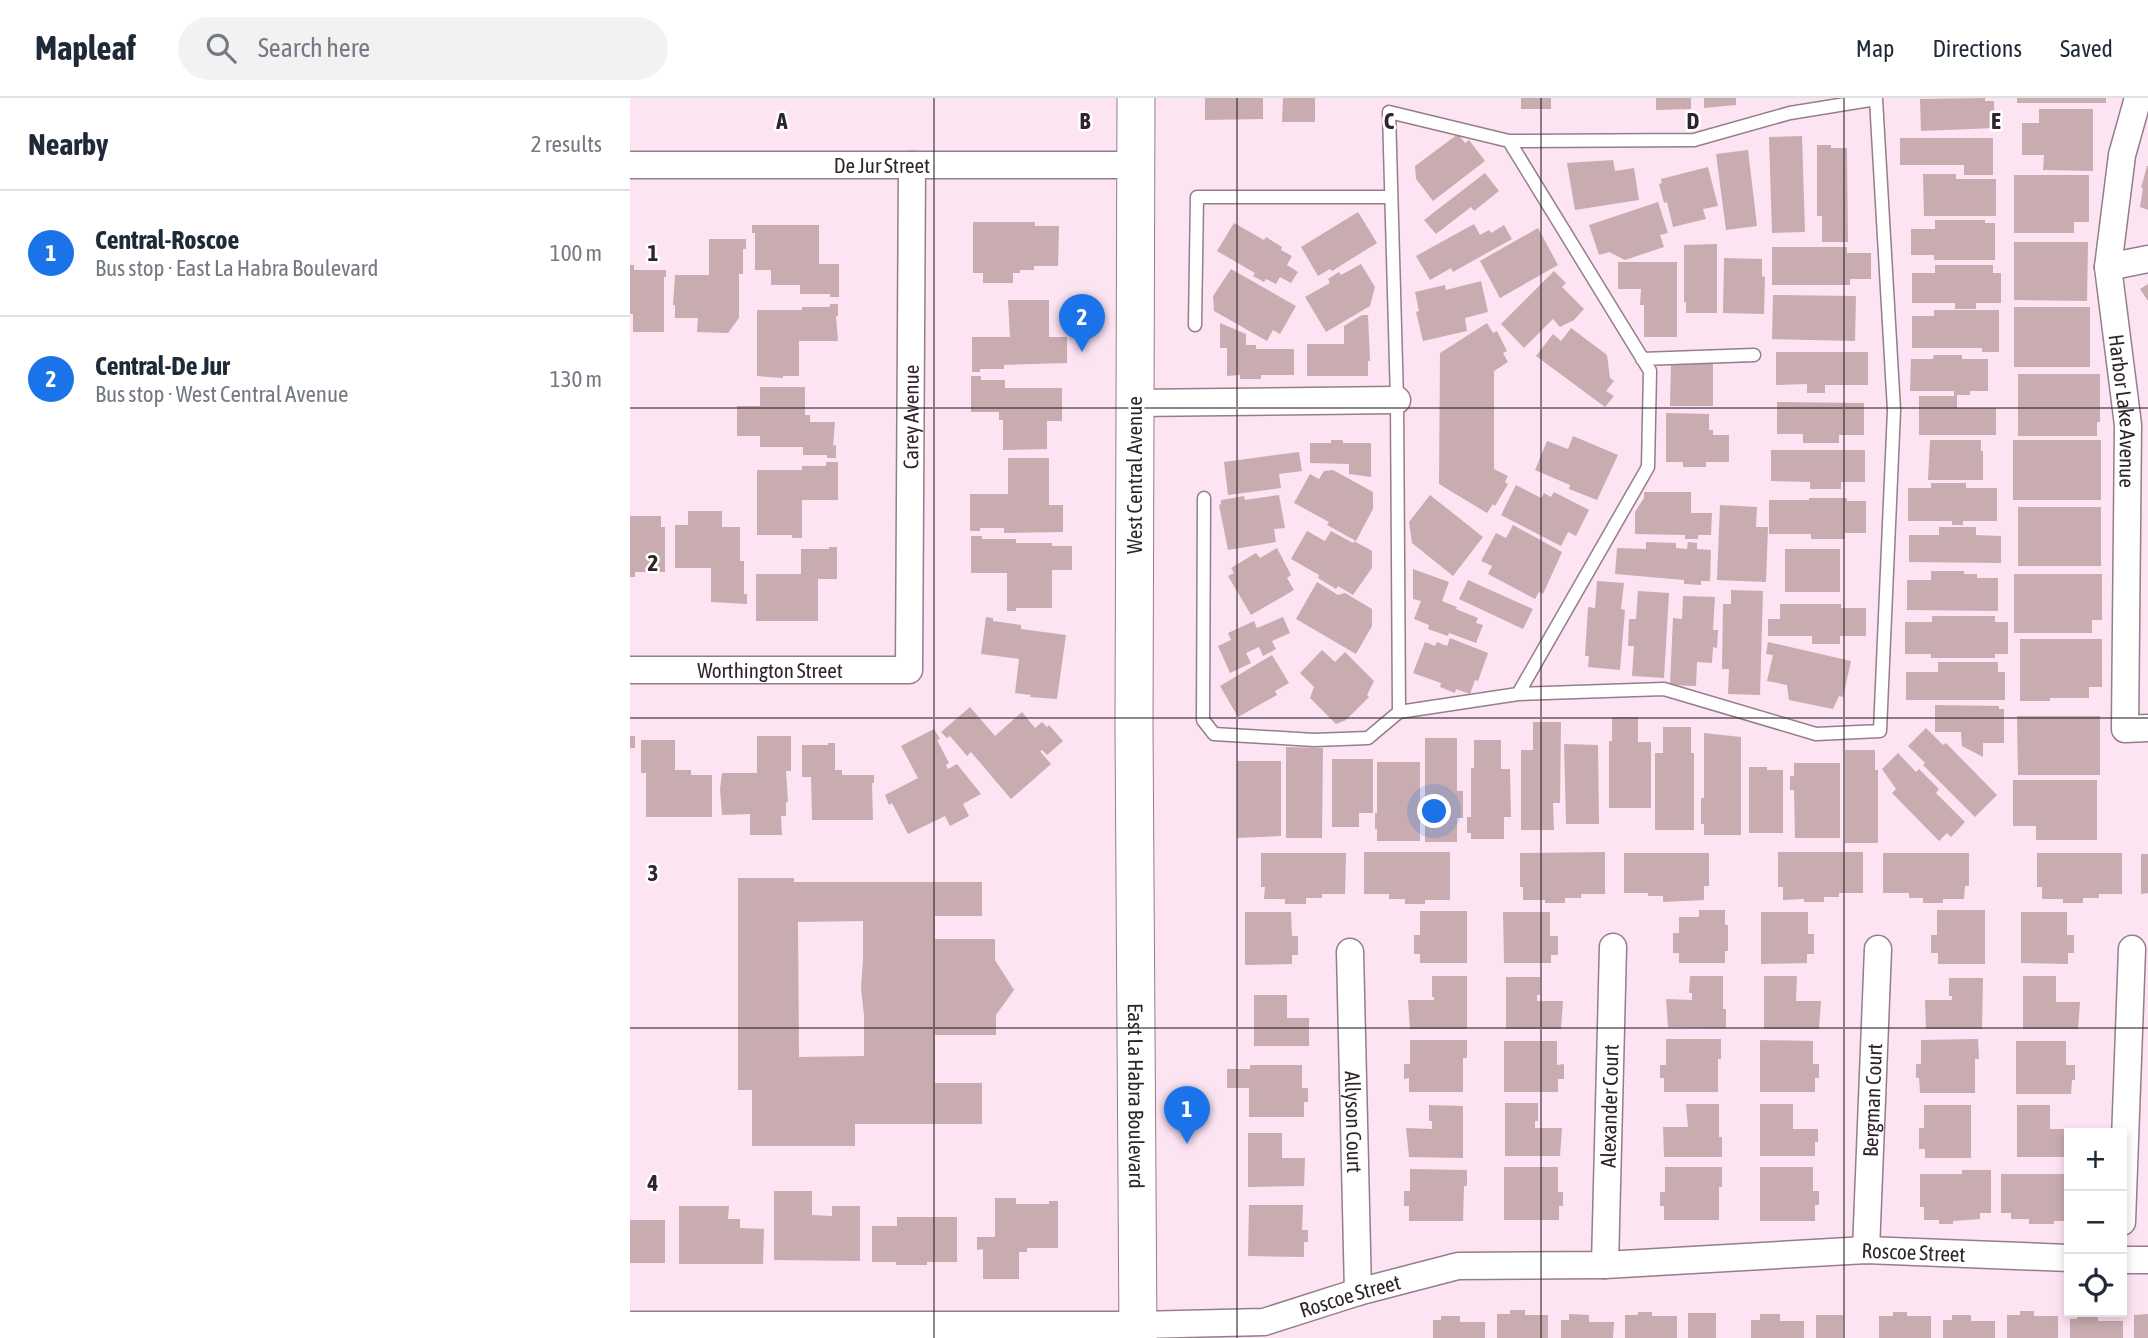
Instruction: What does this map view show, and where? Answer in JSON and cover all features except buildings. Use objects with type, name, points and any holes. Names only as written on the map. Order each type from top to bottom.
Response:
[{"type":"main road","name":"West Central Avenue","points":[[1135,853],[1136,98]]},
{"type":"main road","name":"East La Habra Boulevard","points":[[1135,853],[1138,1331]]},
{"type":"street","name":"Harbor Lake Avenue","points":[[2136,729],[2138,424],[2108,267],[2122,155],[2138,98]]},
{"type":"street","name":"De Jur Street","points":[[630,164],[1135,165]]},
{"type":"street","name":"Carey Avenue","points":[[909,670],[912,164]]},
{"type":"street","points":[[2108,267],[2148,260]]},
{"type":"street","points":[[1134,403],[1397,400]]},
{"type":"street","name":"Worthington Street","points":[[630,670],[909,670]]},
{"type":"street","name":"Alexander Court","points":[[1605,1265],[1613,947]]},
{"type":"street","name":"Bergman Court","points":[[1866,1250],[1878,949]]},
{"type":"street","points":[[2123,1191],[2132,949]]},
{"type":"street","name":"Allyson Court","points":[[1350,952],[1357,1292]]},
{"type":"street","name":"Roscoe Street","points":[[630,1325],[1138,1331],[1264,1322],[1357,1292],[1458,1266],[1605,1265],[1866,1250],[2064,1258]]},
{"type":"street","points":[[2127,1260],[2148,1260]]},
{"type":"lane","points":[[1204,498],[1203,720],[1214,734],[1314,740],[1368,738],[1399,712],[1518,694],[1664,689],[1816,734],[1880,731],[1894,411],[1876,99],[1790,113],[1694,140],[1509,141],[1389,112],[1397,400],[1399,712]]},
{"type":"lane","points":[[1509,141],[1650,371],[1648,467],[1518,694]]},
{"type":"lane","points":[[1195,325],[1198,197],[1391,197]]},
{"type":"lane","points":[[1642,359],[1754,355]]},
{"type":"place","name":"Central-De Jur","points":[[1082,352]]},
{"type":"place","name":"Central-Roscoe","points":[[1187,1144]]}]
